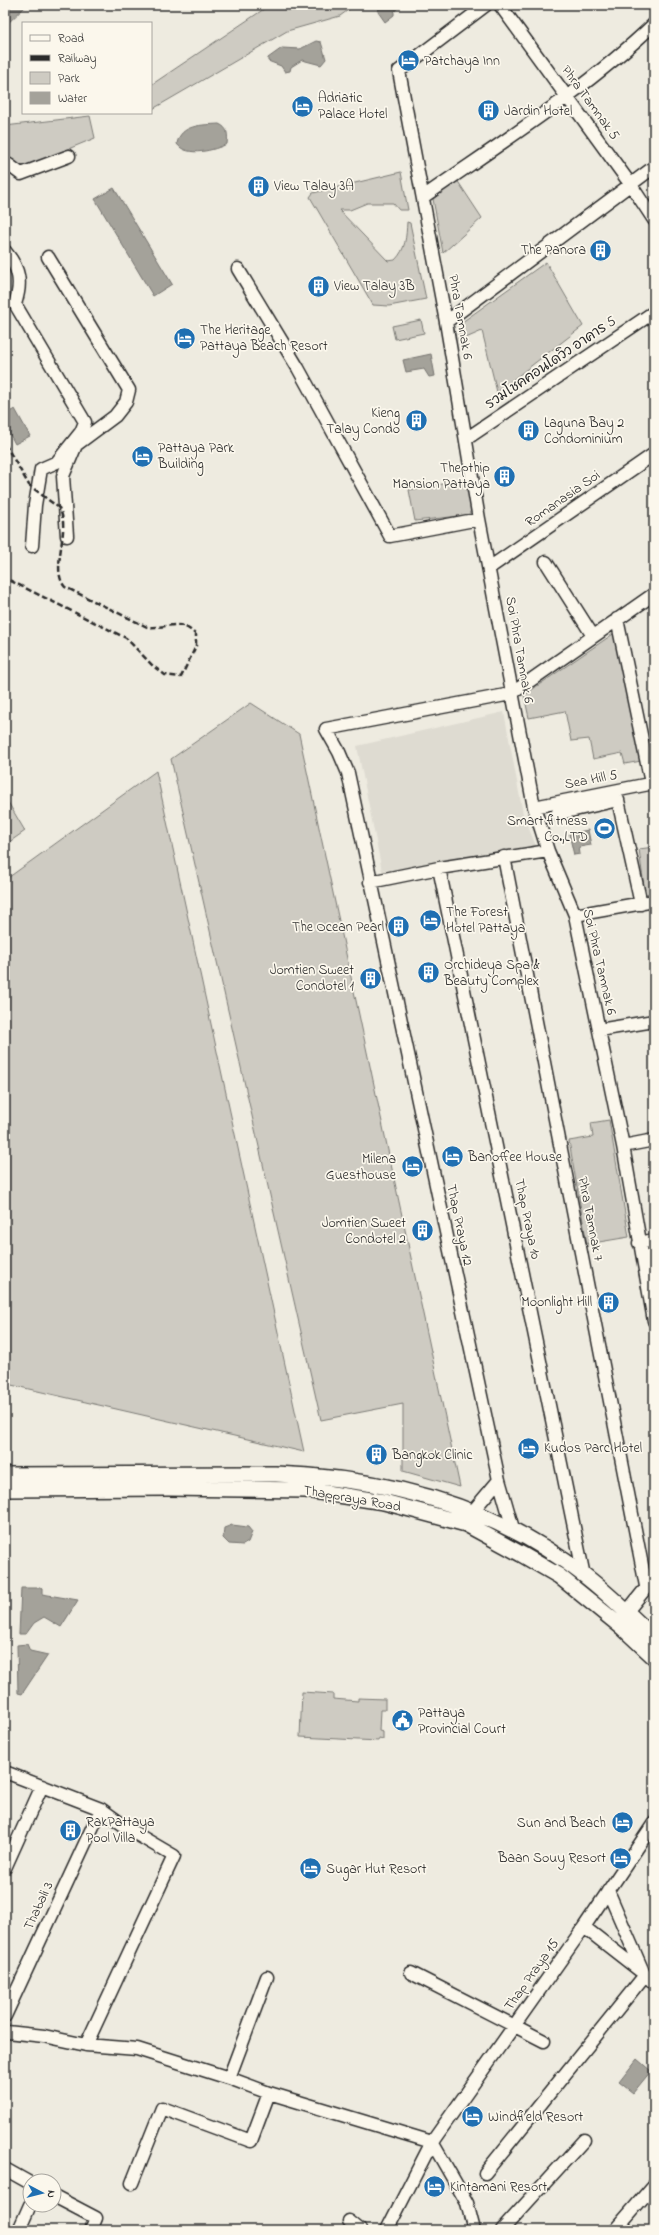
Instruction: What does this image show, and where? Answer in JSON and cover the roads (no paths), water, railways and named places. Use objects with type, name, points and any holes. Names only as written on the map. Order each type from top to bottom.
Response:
[{"type":"main road","name":"Thappraya Road","points":[[5,1475],[168,1481],[319,1490],[400,1506],[466,1524],[559,1576],[654,1638]]},
{"type":"main road","name":"Thappraya Road","points":[[5,1489],[321,1475],[404,1490],[473,1511],[514,1532],[566,1563],[584,1576],[622,1617],[654,1656]]},
{"type":"street","name":"Phra Tamnak 6","points":[[486,5],[399,71],[446,322],[479,519],[489,568]]},
{"type":"street","name":"Phra Tamnak 5","points":[[500,5],[631,185],[654,220]]},
{"type":"street","points":[[423,197],[567,96],[626,50],[654,24]]},
{"type":"street","points":[[5,168],[9,165],[21,174],[70,156]]},
{"type":"street","points":[[446,322],[654,167]]},
{"type":"street","points":[[5,251],[13,260],[20,287],[14,304],[85,422],[81,432],[57,462],[41,469],[35,504],[32,546]]},
{"type":"street","points":[[48,257],[129,390],[126,402],[115,416],[76,446],[63,476],[67,536]]},
{"type":"street","points":[[238,268],[298,368],[390,536],[479,519]]},
{"type":"street","name":"รวมโชคคอนโดวิว อาคาร 5","points":[[466,440],[654,312]]},
{"type":"street","name":"Romanasia Soi","points":[[489,568],[654,454]]},
{"type":"street","points":[[546,562],[592,636]]},
{"type":"street","name":"Soi Phra Tamnak 6","points":[[489,568],[511,694],[534,807],[548,851],[575,915],[623,1146],[654,1321]]},
{"type":"street","points":[[511,694],[654,594]]},
{"type":"street","points":[[617,619],[653,783]]},
{"type":"street","name":"Thap Praya 12","points":[[511,694],[326,729],[340,752],[348,773],[370,882],[499,1480],[514,1532]]},
{"type":"street","name":"Sea Hill 5","points":[[534,807],[653,783]]},
{"type":"street","points":[[557,814],[618,800],[641,904]]},
{"type":"street","points":[[370,882],[439,868],[548,851]]},
{"type":"street","name":"Phra Tamnak 7","points":[[504,857],[650,1582]]},
{"type":"street","name":"Thap Praya 10","points":[[439,868],[584,1576]]},
{"type":"street","points":[[575,915],[654,901]]},
{"type":"street","points":[[599,1030],[654,1021]]},
{"type":"street","points":[[623,1146],[654,1140]]},
{"type":"street","points":[[639,1243],[654,1240]]},
{"type":"street","points":[[473,1511],[499,1480]]},
{"type":"street","points":[[384,1502],[387,1487]]},
{"type":"street","points":[[400,1506],[404,1490]]},
{"type":"street","points":[[559,1576],[566,1570],[566,1563]]},
{"type":"street","points":[[622,1617],[650,1582]]},
{"type":"street","points":[[5,1772],[101,1809],[132,1832],[174,1856],[86,2046]]},
{"type":"street","points":[[5,1868],[42,1786]]},
{"type":"street","name":"Thabali 3","points":[[5,2016],[101,1809]]},
{"type":"street","name":"Thap Praya 15","points":[[387,2230],[432,2142],[584,1927],[654,1823]]},
{"type":"street","points":[[608,1891],[648,1977]]},
{"type":"street","points":[[584,1927],[648,1977]]},
{"type":"street","points":[[411,1973],[544,2041]]},
{"type":"street","points":[[229,2078],[267,1977]]},
{"type":"street","points":[[485,2173],[648,1977]]},
{"type":"street","points":[[7,2032],[44,2036],[86,2046],[138,2049],[229,2078],[269,2093],[432,2142],[467,2203],[474,2230]]},
{"type":"street","points":[[132,2183],[162,2108],[250,2141],[269,2093]]},
{"type":"street","points":[[502,2230],[584,2140]]},
{"type":"street","points":[[5,2169],[22,2179]]},
{"type":"street","points":[[615,2230],[654,2185]]},
{"type":"street","points":[[62,2200],[96,2218],[90,2230]]},
{"type":"street","points":[[19,2230],[26,2213]]},
{"type":"street","points":[[349,2221],[360,2230]]},
{"type":"water","points":[[5,5],[27,5],[5,26]]},
{"type":"water","points":[[380,5],[400,5],[394,12],[394,15],[385,22],[378,12]]},
{"type":"water","points":[[316,41],[321,42],[326,59],[321,65],[302,60],[291,67],[290,71],[285,72],[281,66],[268,61],[268,58],[282,48],[300,49]]},
{"type":"water","points":[[219,124],[226,129],[227,144],[201,152],[194,152],[187,151],[177,144],[179,137],[187,129],[199,125]]},
{"type":"water","points":[[114,188],[172,284],[153,296],[95,199]]},
{"type":"water","points":[[431,354],[435,376],[429,377],[424,369],[406,372],[403,360]]},
{"type":"water","points":[[15,409],[30,436],[15,444],[5,425],[5,414]]},
{"type":"water","points":[[588,830],[591,845],[579,847],[580,854],[574,855],[569,834]]},
{"type":"water","points":[[232,1525],[248,1527],[252,1532],[248,1542],[243,1545],[229,1544],[223,1538],[224,1528]]},
{"type":"water","points":[[21,1588],[42,1588],[42,1594],[78,1600],[61,1627],[44,1617],[34,1623],[26,1634],[19,1634]]},
{"type":"water","points":[[27,1644],[30,1651],[48,1655],[22,1694],[18,1693],[17,1645]]},
{"type":"water","points":[[637,2059],[651,2071],[633,2093],[619,2082]]},
{"type":"railway","points":[[5,444],[29,485],[59,508],[63,527],[59,570],[65,587],[147,627],[173,625],[184,626],[196,635],[196,646],[181,677],[165,675],[153,666],[126,638],[5,578]]},
{"type":"place","name":"Patchaya Inn","points":[[409,61]]},
{"type":"place","name":"Adriatic Palace Hotel","points":[[302,106]]},
{"type":"place","name":"Jardin Hotel","points":[[488,111]]},
{"type":"place","name":"View Talay 3A","points":[[258,186]]},
{"type":"place","name":"The Panora","points":[[601,250]]},
{"type":"place","name":"View Talay 3B","points":[[319,286]]},
{"type":"place","name":"The Heritage Pattaya Beach Resort","points":[[184,338]]},
{"type":"place","name":"Kieng Talay Condo","points":[[416,421]]},
{"type":"place","name":"Laguna Bay 2 Condominium","points":[[528,431]]},
{"type":"place","name":"Pattaya Park Building","points":[[142,456]]},
{"type":"place","name":"Thepthip Mansion Pattaya","points":[[505,476]]},
{"type":"place","name":"Smart fitness Co.,LTD","points":[[604,829]]},
{"type":"place","name":"The Forest Hotel Pattaya","points":[[431,920]]},
{"type":"place","name":"The Ocean Pearl","points":[[399,927]]},
{"type":"place","name":"Orchideya Spa & Beauty Complex","points":[[429,973]]},
{"type":"place","name":"Jomtien Sweet Condotel 1","points":[[370,978]]},
{"type":"place","name":"Banoffee House","points":[[452,1157]]},
{"type":"place","name":"Milena Guesthouse","points":[[412,1167]]},
{"type":"place","name":"Jomtien Sweet Condotel 2","points":[[422,1231]]},
{"type":"place","name":"Moonlight Hill","points":[[608,1302]]},
{"type":"place","name":"Kudos Parc Hotel","points":[[528,1448]]},
{"type":"place","name":"Bangkok Clinic","points":[[376,1455]]},
{"type":"place","name":"Pattaya Provincial Court","points":[[402,1721]]},
{"type":"place","name":"Sun and Beach","points":[[622,1823]]},
{"type":"place","name":"RakPattaya Pool Villa","points":[[70,1830]]},
{"type":"place","name":"Baan Souy Resort","points":[[621,1858]]},
{"type":"place","name":"Sugar Hut Resort","points":[[310,1869]]},
{"type":"place","name":"Windfield Resort","points":[[473,2117]]},
{"type":"place","name":"Kintamani Resort","points":[[434,2187]]}]
